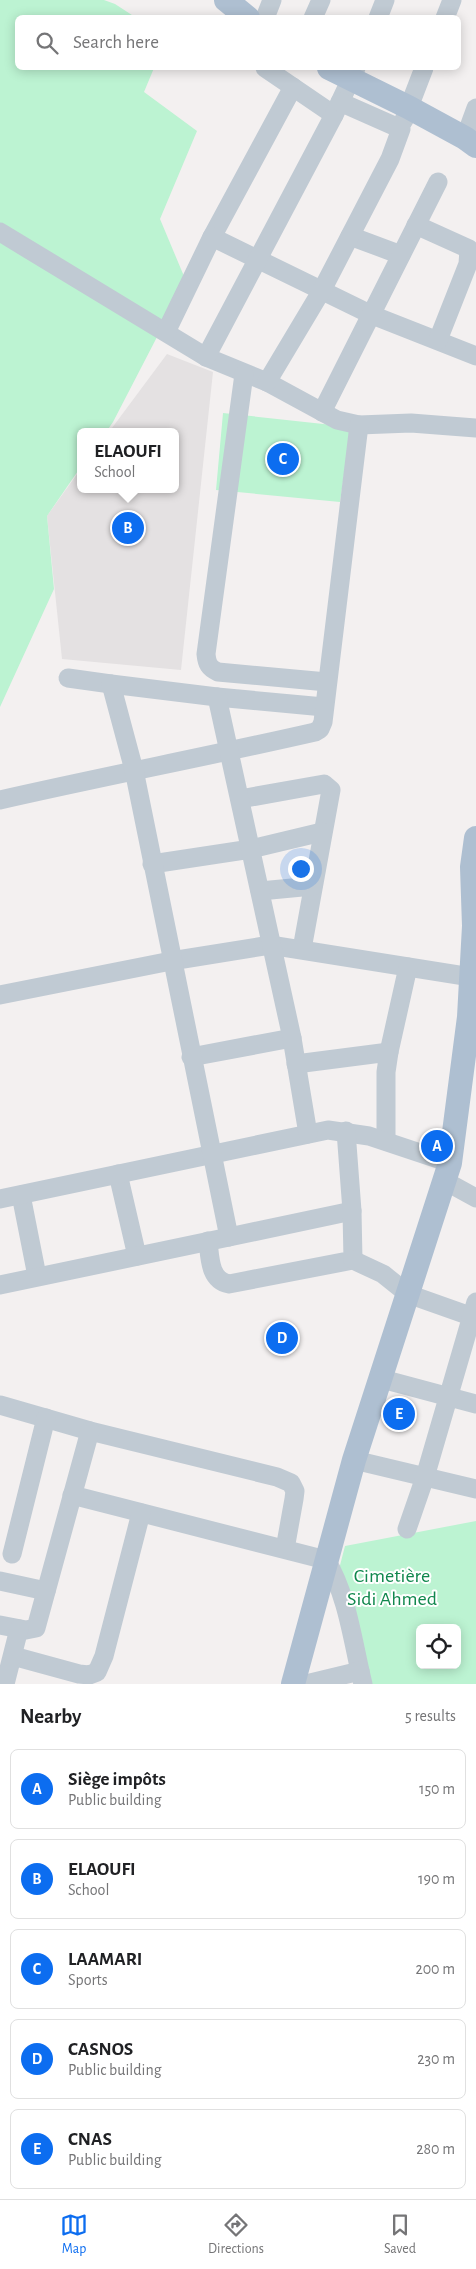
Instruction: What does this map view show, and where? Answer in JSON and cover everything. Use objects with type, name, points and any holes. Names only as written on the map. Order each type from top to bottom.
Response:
[{"type":"main road","points":[[226,0],[244,15]]},
{"type":"main road","points":[[339,70],[354,73],[408,107],[473,140]]},
{"type":"main road","points":[[293,1684],[354,1460],[448,1172],[473,1018],[471,978],[475,917],[472,868],[476,838]]},
{"type":"street","points":[[266,15],[272,0]]},
{"type":"street","points":[[314,15],[321,0]]},
{"type":"street","points":[[379,15],[385,0]]},
{"type":"street","points":[[445,15],[452,0]]},
{"type":"street","points":[[267,70],[293,87],[337,108],[401,129]]},
{"type":"street","points":[[267,382],[322,290],[394,151],[408,107],[423,70]]},
{"type":"street","points":[[206,357],[354,73]]},
{"type":"street","points":[[166,332],[212,237],[293,87]]},
{"type":"street","points":[[473,140],[476,108]]},
{"type":"street","points":[[322,412],[438,182]]},
{"type":"street","points":[[416,225],[469,249],[468,264],[438,340]]},
{"type":"street","points":[[0,232],[206,357],[267,382],[347,424],[411,423],[476,428]]},
{"type":"street","points":[[350,236],[401,255]]},
{"type":"street","points":[[212,237],[257,257],[372,315],[476,356]]},
{"type":"street","points":[[244,374],[206,654],[207,662],[211,669],[218,672],[327,682]]},
{"type":"street","points":[[0,800],[315,732],[320,729],[323,722],[359,425]]},
{"type":"street","points":[[68,678],[217,697],[324,706]]},
{"type":"street","points":[[111,684],[134,770],[171,962],[214,1154],[229,1236]]},
{"type":"street","points":[[217,697],[260,891],[270,945],[292,1038],[308,1134]]},
{"type":"street","points":[[240,799],[324,784],[331,790],[302,949]]},
{"type":"street","points":[[152,864],[251,849],[322,832]]},
{"type":"street","points":[[260,891],[313,886]]},
{"type":"street","points":[[0,995],[270,945],[471,978]]},
{"type":"street","points":[[386,1141],[386,1072],[408,967]]},
{"type":"street","points":[[191,1057],[292,1038]]},
{"type":"street","points":[[296,1064],[389,1052]]},
{"type":"street","points":[[0,1199],[328,1130],[386,1141],[448,1172],[476,1198]]},
{"type":"street","points":[[346,1132],[352,1211],[353,1260]]},
{"type":"street","points":[[118,1174],[137,1256]]},
{"type":"street","points":[[21,1195],[37,1276]]},
{"type":"street","points":[[0,1285],[352,1211]]},
{"type":"street","points":[[208,1241],[214,1274],[222,1282],[229,1284],[353,1260],[383,1274],[408,1294],[474,1312],[426,1477],[407,1529]]},
{"type":"street","points":[[382,1379],[476,1404]]},
{"type":"street","points":[[0,1405],[90,1431],[277,1477],[291,1483],[295,1491],[285,1549]]},
{"type":"street","points":[[12,1554],[46,1418]]},
{"type":"street","points":[[0,1625],[31,1630],[36,1628],[90,1431]]},
{"type":"street","points":[[354,1460],[476,1489]]},
{"type":"street","points":[[72,1496],[326,1560],[335,1575],[346,1612],[361,1677],[306,1684]]},
{"type":"street","points":[[13,1656],[79,1674],[89,1675],[97,1672],[104,1656],[140,1513]]},
{"type":"street","points":[[0,1581],[46,1591]]},
{"type":"street","points":[[5,1684],[20,1629]]},
{"type":"shaded area","points":[[167,354],[213,372],[181,670],[62,659],[47,516],[77,474],[77,493],[179,493],[179,428],[112,428]]},
{"type":"green space","points":[[0,0],[104,0],[115,4],[132,15],[15,15],[15,70],[153,70],[144,92],[197,131],[160,219],[186,281],[109,428],[77,428],[77,472],[47,516],[54,589],[0,707]]},
{"type":"green space","points":[[223,413],[351,427],[340,502],[216,490]]},
{"type":"green space","name":"Cimetière Sidi Ahmed","points":[[476,1521],[476,1684],[365,1684],[338,1573],[345,1546]]},
{"type":"place","name":"LAAMARI","points":[[283,459]]},
{"type":"place","name":"ELAOUFI","points":[[128,528]]},
{"type":"place","name":"Siège impôts","points":[[437,1146]]},
{"type":"place","name":"CASNOS","points":[[282,1338]]},
{"type":"place","name":"CNAS","points":[[399,1414]]}]
